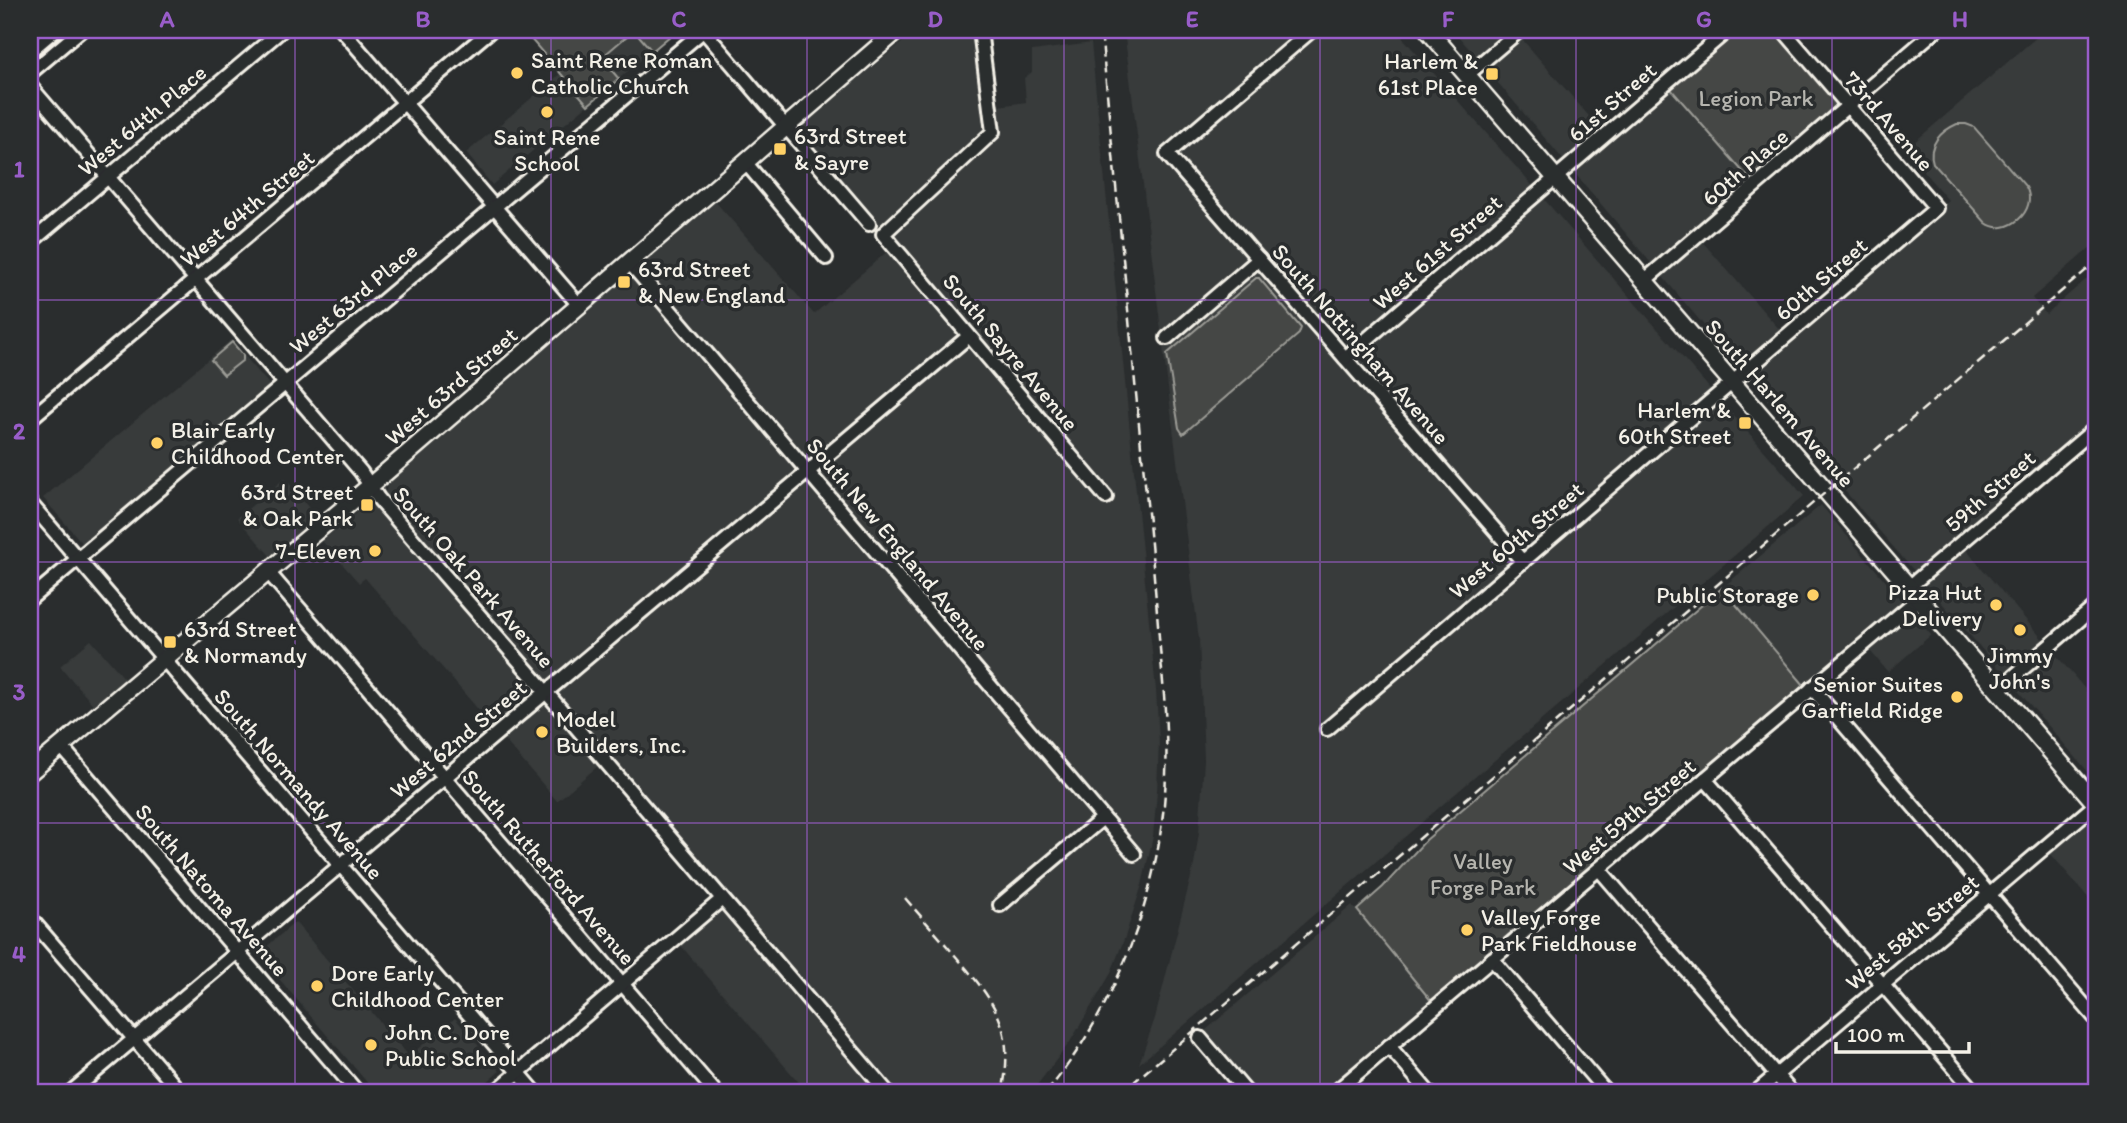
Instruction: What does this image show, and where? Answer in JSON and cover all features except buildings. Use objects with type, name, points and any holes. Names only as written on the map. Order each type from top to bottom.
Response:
[{"type":"main road","name":"West 63rd Street","points":[[30,772],[370,486],[898,30]]},
{"type":"main road","name":"South Harlem Avenue","points":[[1428,30],[1998,690],[2094,796]]},
{"type":"street","points":[[30,51],[55,30]]},
{"type":"street","points":[[30,73],[81,30]]},
{"type":"street","name":"West 64th Place","points":[[30,243],[282,30]]},
{"type":"street","points":[[342,30],[579,305]]},
{"type":"street","name":"West 64th Street","points":[[30,419],[491,30]]},
{"type":"street","points":[[704,30],[869,224]]},
{"type":"street","name":"West 63rd Place","points":[[30,599],[704,30]]},
{"type":"street","name":"South Sayre Avenue","points":[[980,30],[993,132],[883,234],[1107,497]]},
{"type":"street","name":"South Nottingham Avenue","points":[[1312,30],[1167,153],[1523,562]]},
{"type":"street","points":[[1467,75],[1520,30]]},
{"type":"street","name":"61st Street","points":[[1556,178],[1728,30]]},
{"type":"street","name":"73rd Avenue","points":[[1783,30],[1936,208]]},
{"type":"street","name":"60th Place","points":[[1644,281],[1936,30]]},
{"type":"street","name":"South Oak Park Avenue","points":[[30,86],[361,472],[412,539],[888,1093]]},
{"type":"street","points":[[745,162],[826,258]]},
{"type":"street","name":"West 61st Street","points":[[1345,358],[1556,178]]},
{"type":"street","name":"60th Street","points":[[1733,383],[1936,208]]},
{"type":"street","points":[[1167,338],[1259,259]]},
{"type":"street","name":"South New England Avenue","points":[[629,262],[1134,854]]},
{"type":"street","name":"West 62nd Street","points":[[70,1093],[969,336]]},
{"type":"street","name":"West 60th Street","points":[[1327,729],[1733,383]]},
{"type":"street","name":"59th Street","points":[[1914,593],[2097,427]]},
{"type":"street","name":"South Normandy Avenue","points":[[30,503],[536,1093]]},
{"type":"street","name":"South Rutherford Avenue","points":[[268,572],[716,1093]]},
{"type":"street","name":"West 59th Street","points":[[1334,1093],[1812,688],[1914,593]]},
{"type":"street","points":[[1998,690],[2097,605]]},
{"type":"street","points":[[1812,688],[2097,1020]]},
{"type":"street","name":"South Natoma Avenue","points":[[61,746],[358,1093]]},
{"type":"street","points":[[1704,779],[1976,1093]]},
{"type":"street","name":"West 58th Street","points":[[1755,1093],[1989,895],[2094,796]]},
{"type":"street","points":[[1000,905],[1103,818]]},
{"type":"street","points":[[1599,869],[1792,1093]]},
{"type":"street","points":[[494,1093],[722,899]]},
{"type":"street","points":[[30,918],[181,1093]]},
{"type":"street","points":[[1492,959],[1607,1093]]},
{"type":"street","points":[[1200,1038],[1247,1093]]},
{"type":"street","points":[[1389,1046],[1430,1093]]},
{"type":"shaded area","name":"Saint Rene School","points":[[523,30],[677,30],[492,185],[466,153],[560,74]]},
{"type":"shaded area","points":[[917,30],[989,30],[998,106],[1026,102],[1024,78],[1032,72],[1032,51],[1091,43],[1156,690],[1159,741],[1157,792],[1153,837],[1142,885],[1110,975],[1070,1042],[1031,1093],[895,1093],[385,495],[388,483],[714,200],[814,314],[889,250],[791,134]]},
{"type":"shaded area","points":[[1124,30],[1396,30],[1804,496],[1139,1064],[1155,1018],[1194,865],[1204,760],[1199,640]]},
{"type":"shaded area","points":[[1453,30],[1514,30],[1609,139],[1670,88],[1751,181],[1693,231],[1787,338],[1948,200],[1905,150],[2045,30],[2097,30],[2097,242],[2032,298],[2046,314],[2097,270],[2097,418],[1957,539],[2097,703],[2097,782],[1843,489]]},
{"type":"shaded area","name":"Blair Early Childhood Center","points":[[231,340],[272,388],[84,545],[43,498]]},
{"type":"shaded area","points":[[285,478],[317,518],[271,557],[237,518]]},
{"type":"shaded area","points":[[369,502],[374,504],[408,542],[598,766],[557,801],[365,578],[359,583],[322,541]]},
{"type":"shaded area","points":[[1821,505],[1931,635],[1888,672],[1859,638],[1804,685],[1722,588]]},
{"type":"shaded area","points":[[91,640],[126,680],[95,707],[60,666]]},
{"type":"shaded area","points":[[2086,811],[2097,824],[2097,908],[2044,846]]},
{"type":"shaded area","points":[[718,904],[881,1093],[808,1093],[676,940]]},
{"type":"shaded area","points":[[1352,905],[1432,1002],[1323,1093],[1250,1093],[1200,1035]]},
{"type":"shaded area","name":"Dore Early Childhood Center","points":[[295,922],[409,1056],[455,1018],[500,1071],[474,1093],[376,1093],[258,954]]},
{"type":"green space","points":[[523,30],[634,30],[601,58],[619,79],[588,105]]},
{"type":"green space","points":[[634,30],[677,30],[652,51]]},
{"type":"green space","name":"Legion Park","points":[[1737,30],[1777,30],[1837,101],[1834,110],[1751,181],[1670,88]]},
{"type":"green space","points":[[1957,124],[1974,127],[2026,187],[2029,196],[2025,212],[2011,224],[1994,227],[1986,223],[1933,163],[1932,150],[1937,139]]},
{"type":"green space","points":[[1259,278],[1301,328],[1299,334],[1183,434],[1179,428],[1167,354]]},
{"type":"green space","points":[[232,342],[243,355],[243,360],[224,375],[211,360]]},
{"type":"green space","name":"Valley Forge Park","points":[[1722,588],[1804,685],[1432,1002],[1357,910],[1383,887],[1426,840]]},
{"type":"railway","points":[[1046,1093],[1095,1022],[1132,944],[1156,860],[1166,774],[1165,706],[1155,589],[1101,30]]},
{"type":"railway","points":[[1121,1093],[2097,261]]},
{"type":"railway","points":[[905,898],[973,976],[1000,1020],[1006,1053],[1002,1093]]},
{"type":"place","name":"Saint Rene Roman Catholic Church","points":[[517,73]]},
{"type":"place","name":"Harlem & 61st Place","points":[[1492,74]]},
{"type":"place","name":"Saint Rene School","points":[[547,112]]},
{"type":"place","name":"63rd Street & Sayre","points":[[780,149]]},
{"type":"place","name":"63rd Street & New England","points":[[624,282]]},
{"type":"place","name":"Harlem & 60th Street","points":[[1745,423]]},
{"type":"place","name":"Blair Early Childhood Center","points":[[157,443]]},
{"type":"place","name":"63rd Street & Oak Park","points":[[367,505]]},
{"type":"place","name":"7-Eleven","points":[[375,551]]},
{"type":"place","name":"Public Storage","points":[[1813,595]]},
{"type":"place","name":"Pizza Hut Delivery","points":[[1996,605]]},
{"type":"place","name":"Jimmy John's","points":[[2020,630]]},
{"type":"place","name":"63rd Street & Normandy","points":[[170,642]]},
{"type":"place","name":"Senior Suites Garfield Ridge","points":[[1957,697]]},
{"type":"place","name":"Model Builders, Inc.","points":[[542,732]]},
{"type":"place","name":"Valley Forge Park Fieldhouse","points":[[1467,930]]},
{"type":"place","name":"Dore Early Childhood Center","points":[[317,986]]},
{"type":"place","name":"John C. Dore Public School","points":[[371,1045]]}]
